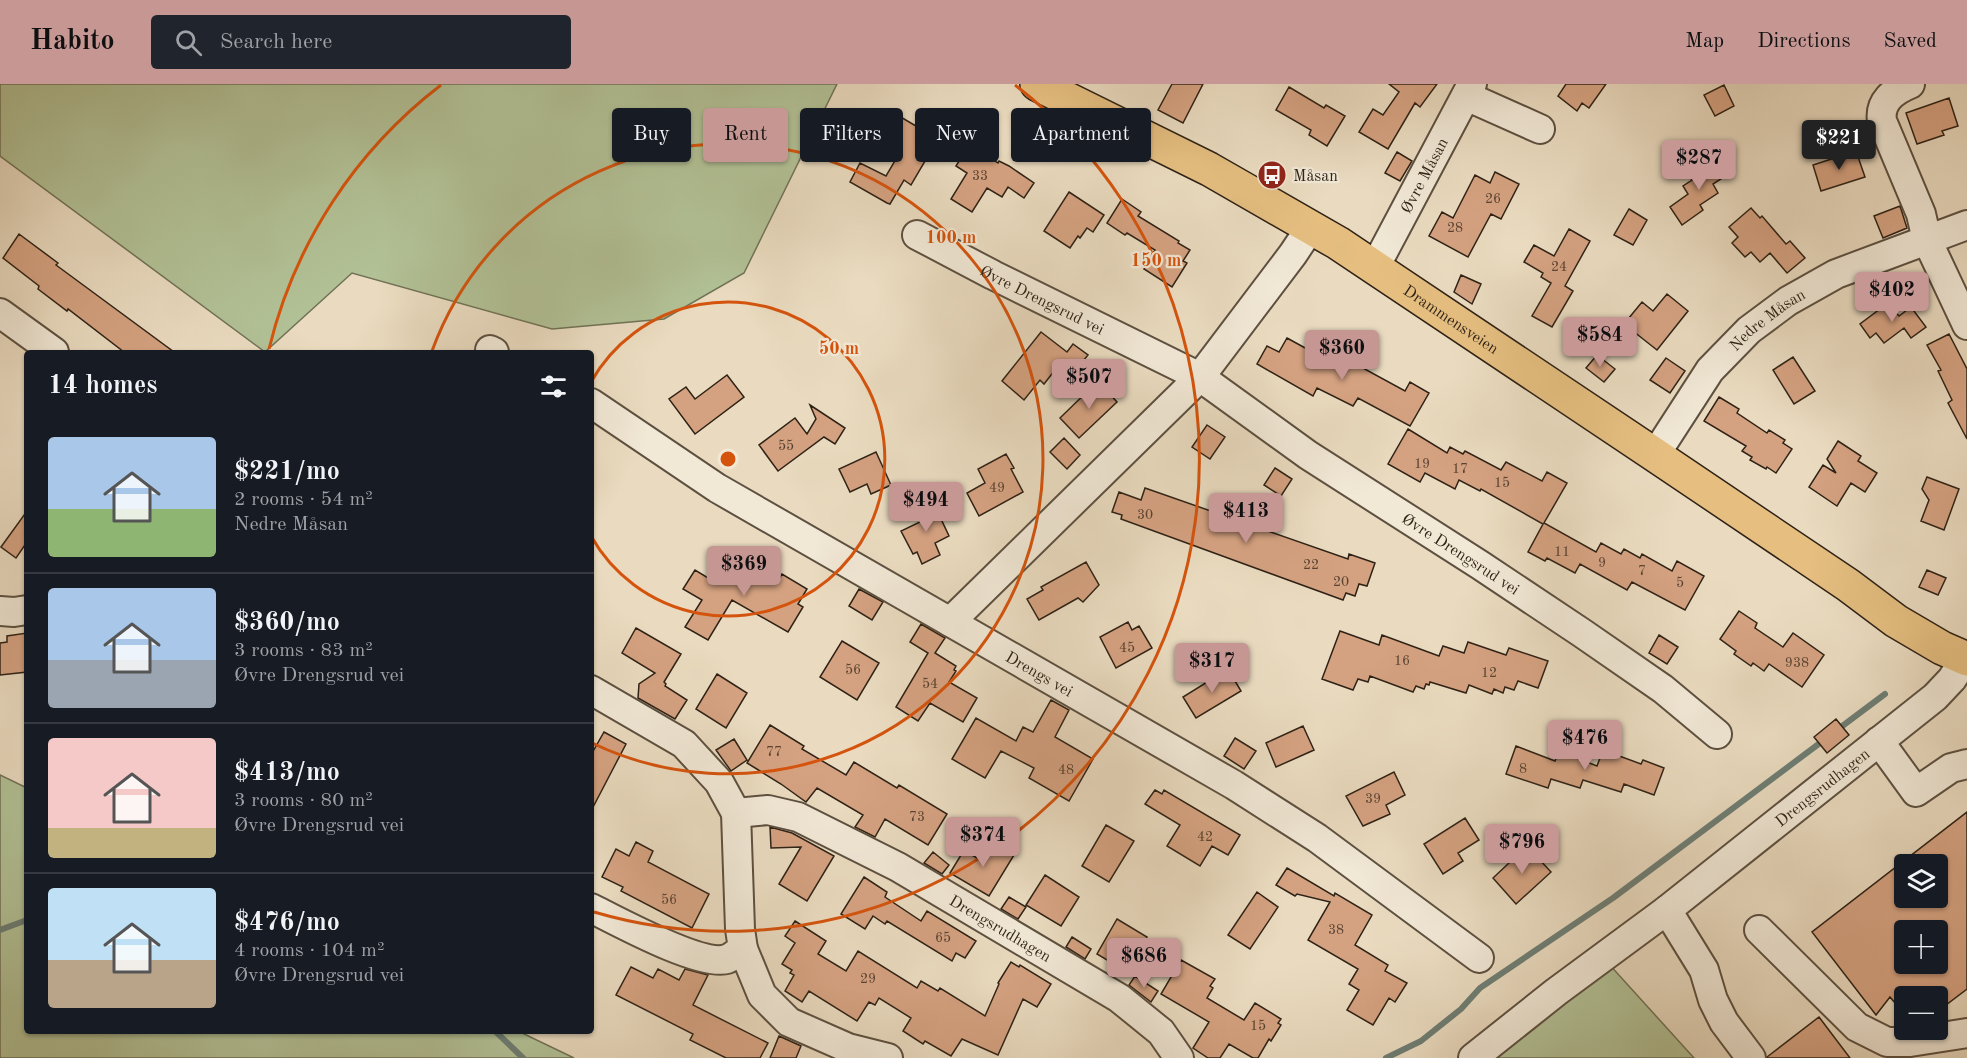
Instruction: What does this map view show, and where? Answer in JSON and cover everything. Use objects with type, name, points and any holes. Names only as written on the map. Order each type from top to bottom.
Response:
[{"type":"main road","name":"Drammensveien","points":[[1037,84],[1209,169],[1311,227],[1375,267],[1848,585],[1899,604],[1967,652]]},
{"type":"street","points":[[1910,84],[1898,89],[1889,97],[1881,112],[1882,121],[1921,214],[1927,240],[1967,325]]},
{"type":"street","points":[[1469,90],[1540,129]]},
{"type":"street","name":"Øvre Måsan","points":[[1375,267],[1469,90]]},
{"type":"street","name":"Nedre Måsan","points":[[1655,455],[1710,370],[1749,330],[1788,301],[1836,274],[1967,225]]},
{"type":"street","points":[[950,622],[1200,377],[1311,227]]},
{"type":"street","name":"Øvre Drengsrud vei","points":[[917,235],[1200,377],[1308,455],[1582,633],[1663,689],[1717,734]]},
{"type":"street","points":[[0,313],[51,350]]},
{"type":"street","name":"Drengs vei","points":[[594,405],[717,488],[1234,784],[1317,838],[1479,958]]},
{"type":"street","points":[[0,610],[14,612],[24,610]]},
{"type":"street","name":"Drengsrudhagen","points":[[1473,1058],[1556,992],[1667,910],[1935,697],[1953,679],[1967,652]]},
{"type":"street","points":[[594,692],[684,744],[719,782],[736,813],[740,929],[743,950],[762,995],[789,1022],[848,1048],[888,1058]]},
{"type":"street","points":[[1879,741],[1916,792],[1951,768],[1967,764]]},
{"type":"street","name":"Drengsrudhagen","points":[[736,813],[768,810],[798,817],[898,867],[1119,998],[1161,1032],[1179,1058]]},
{"type":"street","points":[[594,910],[647,937],[698,957],[725,959],[743,950]]},
{"type":"street","points":[[1667,910],[1704,970],[1713,1000],[1724,1022],[1751,1058]]},
{"type":"street","points":[[1759,930],[1857,1027],[1887,1042],[1910,1042],[1967,1033]]},
{"type":"green space","points":[[0,84],[837,84],[825,108],[800,108],[800,159],[744,273],[664,319],[552,329],[352,273],[267,350],[262,350],[0,156]]},
{"type":"green space","points":[[0,775],[24,787],[24,1034],[524,1034],[574,1058],[0,1058]]},
{"type":"green space","points":[[1608,963],[1694,1058],[1483,1058]]},
{"type":"building","points":[[1172,84],[1203,84],[1183,123],[1158,110]]},
{"type":"building","points":[[1389,84],[1437,84],[1420,107],[1415,103],[1388,149],[1359,132],[1373,109],[1383,115],[1399,92]]},
{"type":"building","points":[[1566,84],[1606,84],[1589,108],[1582,103],[1577,111],[1558,96]]},
{"type":"building","points":[[1724,85],[1734,106],[1715,116],[1704,95]]},
{"type":"building","points":[[1289,87],[1324,108],[1326,105],[1345,116],[1327,146],[1309,135],[1311,130],[1276,110]]},
{"type":"building","points":[[1949,98],[1958,126],[1942,131],[1944,135],[1917,144],[1906,113]]},
{"type":"building","points":[[903,118],[915,125],[915,162],[924,162],[911,185],[904,180],[890,204],[850,182],[860,163],[886,176],[894,162],[903,162]]},
{"type":"building","points":[[1856,151],[1865,177],[1821,191],[1813,165]]},
{"type":"building","points":[[1397,152],[1412,161],[1400,181],[1385,173]]},
{"type":"building","points":[[1715,158],[1727,175],[1713,184],[1718,193],[1700,205],[1703,210],[1682,225],[1670,207],[1688,194],[1683,186],[1692,180],[1689,175]]},
{"type":"building","points":[[999,161],[1034,183],[1024,198],[1008,187],[1002,197],[987,188],[972,212],[951,199],[967,173],[956,166],[958,162],[998,163]]},
{"type":"building","points":[[1495,172],[1519,184],[1501,219],[1491,214],[1468,257],[1429,236],[1442,212],[1453,218],[1475,175],[1490,183]]},
{"type":"building","points":[[1069,192],[1104,215],[1093,232],[1087,228],[1070,248],[1044,231]]},
{"type":"building","points":[[1122,199],[1141,212],[1138,216],[1190,250],[1183,261],[1187,263],[1172,287],[1144,269],[1155,250],[1107,223]]},
{"type":"building","points":[[1900,206],[1907,228],[1883,238],[1874,216]]},
{"type":"building","points":[[1751,208],[1760,218],[1762,216],[1786,244],[1790,241],[1805,258],[1787,273],[1770,253],[1760,262],[1751,252],[1745,257],[1732,243],[1738,237],[1729,227]]},
{"type":"building","points":[[1629,209],[1647,220],[1633,245],[1614,235]]},
{"type":"building","points":[[1569,229],[1590,241],[1565,286],[1573,291],[1552,327],[1532,316],[1551,283],[1541,277],[1543,273],[1524,262],[1534,245],[1554,256]]},
{"type":"building","points":[[19,234],[58,263],[56,265],[171,350],[121,350],[38,289],[39,286],[3,258]]},
{"type":"building","points":[[1461,275],[1481,284],[1472,304],[1454,292]]},
{"type":"building","points":[[1667,294],[1688,311],[1657,350],[1624,324],[1642,302],[1653,311]]},
{"type":"building","points":[[1888,303],[1899,316],[1911,307],[1926,327],[1911,338],[1904,328],[1884,343],[1876,333],[1870,338],[1860,324]]},
{"type":"building","points":[[1041,332],[1067,352],[1073,344],[1088,355],[1075,371],[1062,361],[1044,384],[1040,380],[1024,400],[1002,381]]},
{"type":"building","points":[[1949,334],[1967,369],[1967,439],[1948,403],[1952,400],[1938,371],[1941,370],[1927,345]]},
{"type":"building","points":[[1287,338],[1347,371],[1352,362],[1405,391],[1410,382],[1429,393],[1410,426],[1358,398],[1353,406],[1317,388],[1313,396],[1257,364],[1267,346],[1279,352]]},
{"type":"building","points":[[1597,355],[1615,369],[1604,382],[1586,368]]},
{"type":"building","points":[[1793,357],[1815,391],[1794,404],[1773,370]]},
{"type":"building","points":[[1666,358],[1685,371],[1670,393],[1650,380]]},
{"type":"building","points":[[727,375],[744,397],[695,434],[669,399],[686,387],[695,399]]},
{"type":"building","points":[[1098,381],[1117,402],[1079,438],[1060,418]]},
{"type":"building","points":[[1719,397],[1739,409],[1737,413],[1767,433],[1769,430],[1785,440],[1783,443],[1792,449],[1776,473],[1750,460],[1752,457],[1742,451],[1746,446],[1704,421]]},
{"type":"building","points":[[810,405],[845,428],[835,444],[824,437],[778,471],[759,445],[795,418],[807,434],[816,419]]},
{"type":"building","points":[[1207,425],[1225,437],[1210,459],[1192,447]]},
{"type":"building","points":[[1408,429],[1447,453],[1450,447],[1463,454],[1465,451],[1501,470],[1506,462],[1542,481],[1547,472],[1567,483],[1544,523],[1596,552],[1601,543],[1621,554],[1624,549],[1640,558],[1642,554],[1672,571],[1677,561],[1704,576],[1685,610],[1632,582],[1627,590],[1580,564],[1575,573],[1547,558],[1545,561],[1528,552],[1543,524],[1481,489],[1480,491],[1459,480],[1455,489],[1425,473],[1420,482],[1388,464]]},
{"type":"building","points":[[1064,438],[1080,455],[1067,469],[1050,452]]},
{"type":"building","points":[[1838,441],[1861,456],[1858,461],[1877,473],[1865,492],[1851,483],[1837,506],[1809,487],[1823,465],[1836,473],[1827,459]]},
{"type":"building","points":[[876,452],[891,485],[871,494],[867,484],[850,492],[839,469]]},
{"type":"building","points":[[1006,454],[1023,492],[979,516],[967,493],[985,483],[978,469]]},
{"type":"building","points":[[1275,468],[1292,479],[1281,496],[1264,485]]},
{"type":"building","points":[[1927,477],[1959,489],[1944,530],[1921,521],[1929,500],[1922,489]]},
{"type":"building","points":[[1145,488],[1348,559],[1349,554],[1375,563],[1367,586],[1359,584],[1355,596],[1346,593],[1343,600],[1121,519],[1122,515],[1112,512],[1119,492],[1141,500]]},
{"type":"building","points":[[933,502],[949,536],[935,543],[940,555],[922,564],[917,552],[913,554],[901,531],[920,522],[914,511]]},
{"type":"building","points":[[24,515],[24,546],[16,558],[1,547]]},
{"type":"building","points":[[736,557],[778,581],[782,574],[807,589],[798,604],[803,607],[788,632],[732,600],[708,640],[685,627],[702,600],[683,589],[695,570],[713,581],[715,577],[722,581]]},
{"type":"building","points":[[1086,562],[1099,585],[1083,602],[1078,598],[1039,620],[1027,599],[1043,590],[1041,587]]},
{"type":"building","points":[[1927,570],[1946,578],[1938,595],[1919,587]]},
{"type":"building","points":[[859,589],[883,602],[872,620],[849,606]]},
{"type":"building","points":[[1739,611],[1757,623],[1755,628],[1783,647],[1793,633],[1824,655],[1802,687],[1769,664],[1764,671],[1753,663],[1751,666],[1734,654],[1736,651],[1720,639]]},
{"type":"building","points":[[1128,622],[1132,630],[1139,626],[1152,648],[1116,668],[1100,637]]},
{"type":"building","points":[[921,624],[945,638],[935,653],[956,666],[954,670],[956,671],[949,682],[977,698],[963,722],[930,703],[918,721],[896,707],[928,653],[910,642]]},
{"type":"building","points":[[636,628],[681,654],[664,682],[665,686],[687,700],[675,719],[638,698],[639,684],[655,673],[622,653]]},
{"type":"building","points":[[1340,631],[1379,645],[1382,635],[1439,656],[1443,646],[1464,653],[1468,642],[1506,655],[1509,648],[1548,661],[1538,688],[1518,681],[1514,690],[1505,687],[1503,693],[1494,689],[1492,694],[1469,685],[1466,693],[1430,682],[1424,689],[1416,686],[1413,692],[1370,676],[1368,682],[1358,679],[1353,690],[1322,679]]},
{"type":"building","points":[[24,633],[24,672],[0,675],[0,643],[7,642],[7,636]]},
{"type":"building","points":[[1659,635],[1678,647],[1667,664],[1649,653]]},
{"type":"building","points":[[842,641],[879,663],[857,700],[820,677]]},
{"type":"building","points":[[1228,669],[1241,691],[1196,718],[1183,697]]},
{"type":"building","points":[[717,674],[747,693],[726,728],[696,709]]},
{"type":"building","points":[[1051,700],[1069,710],[1055,737],[1093,759],[1069,801],[1029,778],[1034,768],[1001,751],[985,778],[952,759],[976,718],[1016,741],[1023,727],[1033,732]]},
{"type":"building","points":[[1836,719],[1849,735],[1827,753],[1814,737]]},
{"type":"building","points":[[770,725],[804,746],[802,749],[846,775],[854,762],[897,788],[899,785],[947,814],[928,845],[885,819],[875,837],[855,827],[863,815],[817,788],[806,802],[747,763]]},
{"type":"building","points":[[1303,726],[1314,750],[1276,767],[1266,743]]},
{"type":"building","points":[[604,732],[626,744],[594,805],[594,750]]},
{"type":"building","points":[[1235,738],[1256,751],[1244,769],[1224,756]]},
{"type":"building","points":[[734,739],[747,760],[731,771],[716,750]]},
{"type":"building","points":[[1516,746],[1555,761],[1559,751],[1597,766],[1603,750],[1641,764],[1643,760],[1664,768],[1654,795],[1624,784],[1621,792],[1583,780],[1580,788],[1551,779],[1548,788],[1506,774]]},
{"type":"building","points":[[1394,772],[1405,795],[1386,805],[1390,814],[1363,826],[1346,796]]},
{"type":"building","points":[[1155,790],[1162,794],[1164,790],[1240,835],[1228,855],[1212,846],[1200,866],[1167,846],[1180,825],[1145,804]]},
{"type":"building","points":[[1967,812],[1967,989],[1948,1003],[1948,986],[1894,986],[1894,1002],[1890,997],[1876,1015],[1812,932],[1894,869],[1894,908],[1948,908],[1948,854],[1913,854]]},
{"type":"building","points":[[1465,818],[1479,840],[1458,853],[1463,861],[1443,874],[1424,844]]},
{"type":"building","points":[[1106,825],[1134,841],[1109,882],[1082,866]]},
{"type":"building","points":[[770,827],[792,833],[834,856],[807,901],[779,884],[801,847],[771,848]]},
{"type":"building","points":[[991,841],[1014,855],[989,896],[950,873],[964,850],[980,860]]},
{"type":"building","points":[[636,842],[653,851],[648,862],[709,894],[692,928],[621,891],[623,887],[602,877],[616,849],[629,856]]},
{"type":"building","points":[[1527,846],[1551,872],[1516,904],[1493,878]]},
{"type":"building","points":[[933,852],[949,865],[942,874],[924,863]]},
{"type":"building","points":[[1287,868],[1372,915],[1355,945],[1388,965],[1385,971],[1407,983],[1395,1002],[1389,998],[1373,1025],[1347,1010],[1359,990],[1349,984],[1358,969],[1308,940],[1330,902],[1297,894],[1295,896],[1276,885]]},
{"type":"building","points":[[1045,875],[1079,897],[1061,926],[1026,905]]},
{"type":"building","points":[[864,877],[887,892],[885,897],[921,921],[927,911],[976,941],[965,958],[956,953],[952,961],[887,921],[885,924],[873,916],[865,929],[841,914]]},
{"type":"building","points":[[1257,892],[1278,907],[1250,949],[1228,935]]},
{"type":"building","points":[[1009,897],[1026,907],[1018,919],[1001,909]]},
{"type":"building","points":[[1117,919],[1147,937],[1127,972],[1097,954]]},
{"type":"building","points":[[795,921],[826,941],[818,954],[846,971],[858,951],[917,988],[921,981],[938,991],[940,988],[985,1016],[998,983],[1011,962],[1051,984],[1037,1007],[1023,999],[998,1055],[962,1039],[951,1056],[925,1041],[923,1044],[903,1031],[911,1018],[879,998],[875,1005],[869,1002],[857,1021],[809,991],[802,1002],[785,991],[794,975],[790,973],[792,970],[782,964],[795,943],[785,936]]},
{"type":"building","points":[[1072,937],[1091,949],[1085,959],[1066,947]]},
{"type":"building","points":[[1181,960],[1215,979],[1210,986],[1213,988],[1207,998],[1244,1020],[1255,1003],[1281,1019],[1278,1023],[1281,1025],[1271,1041],[1269,1039],[1258,1058],[1253,1058],[1229,1044],[1220,1058],[1208,1058],[1193,1048],[1209,1022],[1161,994]]},
{"type":"building","points":[[631,967],[653,978],[658,969],[679,980],[685,969],[708,975],[693,1005],[768,1043],[760,1058],[726,1058],[690,1040],[693,1034],[616,995]]},
{"type":"building","points":[[1135,976],[1158,991],[1151,1002],[1129,985]]},
{"type":"building","points":[[1819,1017],[1850,1058],[1767,1058],[1767,1057]]},
{"type":"building","points":[[779,1036],[801,1046],[796,1058],[770,1058]]},
{"type":"waterway","points":[[1837,730],[1885,694]]},
{"type":"waterway","points":[[1386,1058],[1421,1041],[1461,1009],[1480,988],[1613,898],[1824,740]]},
{"type":"waterway","points":[[0,930],[24,921]]},
{"type":"waterway","points":[[498,1034],[523,1058]]},
{"type":"place","name":"Måsan","points":[[1272,175]]}]
